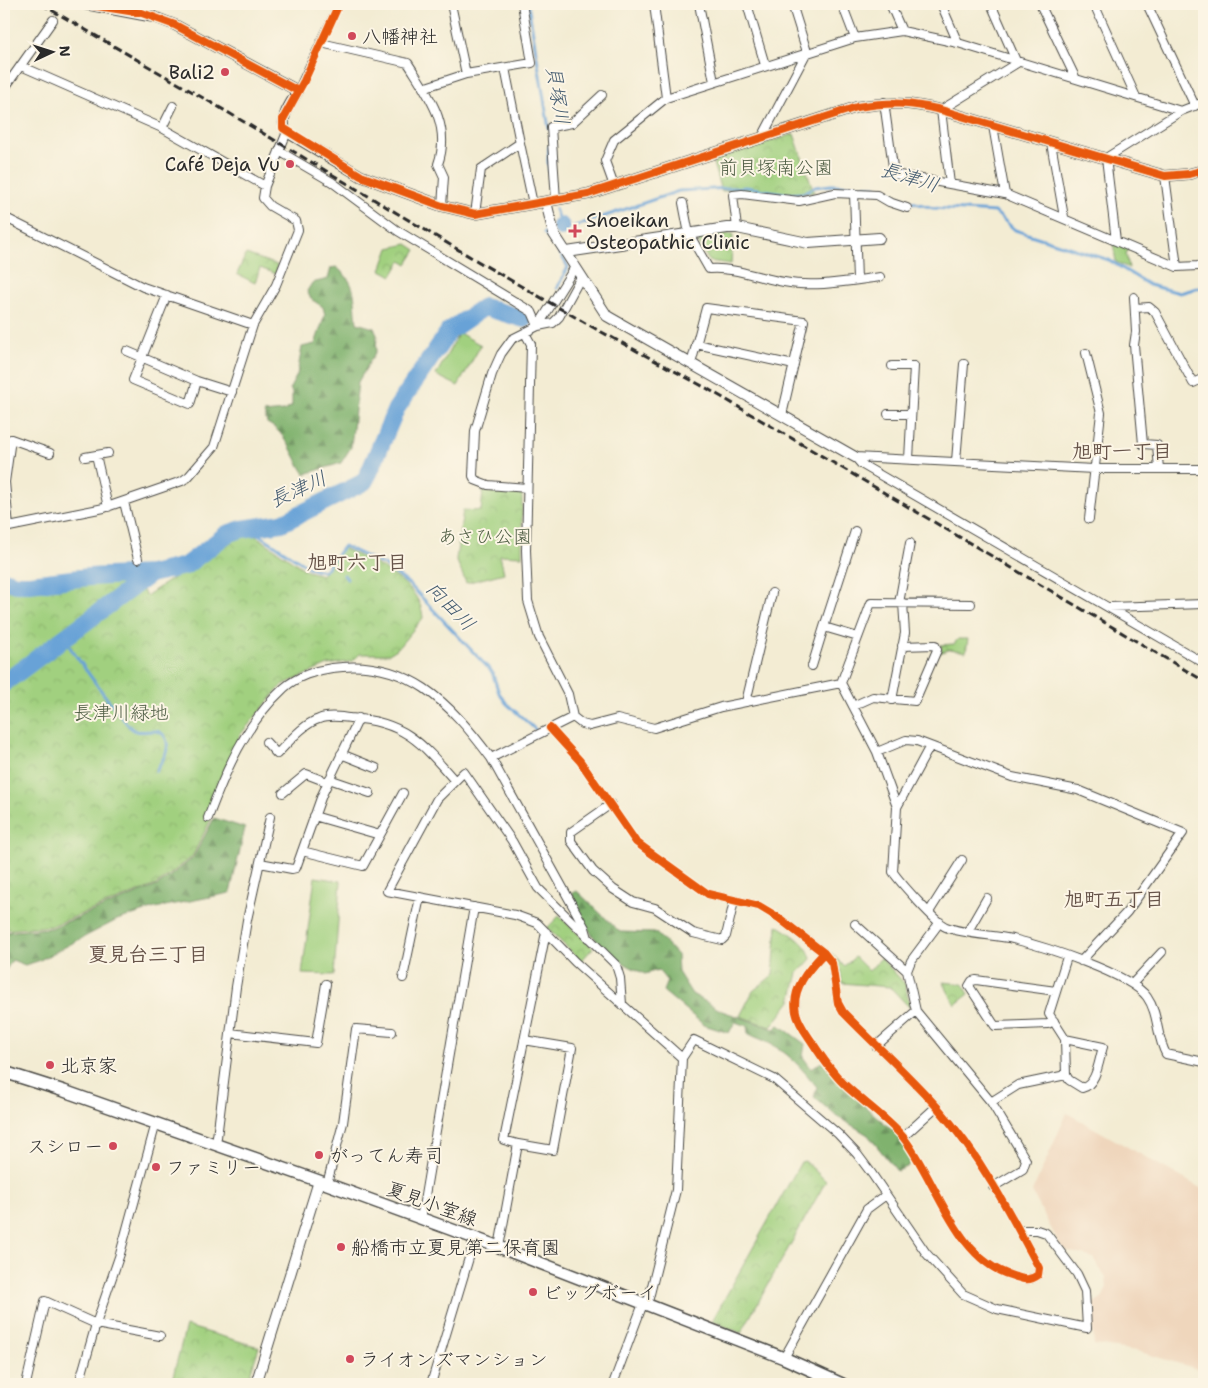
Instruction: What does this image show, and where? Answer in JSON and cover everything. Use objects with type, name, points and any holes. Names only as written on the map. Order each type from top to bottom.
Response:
[{"type":"main road","name":"夏見小室線","points":[[4,1072],[156,1123],[475,1238],[784,1358],[842,1384]]},
{"type":"street","points":[[85,4],[154,16],[175,25],[298,91]]},
{"type":"street","points":[[338,4],[284,119],[284,128],[287,132],[361,176],[442,206],[475,214],[551,201],[614,186],[856,107],[884,102],[910,102],[941,110],[1164,176],[1189,174],[1204,170]]},
{"type":"street","points":[[451,4],[466,74]]},
{"type":"street","points":[[423,88],[466,74],[532,63],[522,4]]},
{"type":"street","points":[[654,4],[666,98]]},
{"type":"street","points":[[699,4],[714,82]]},
{"type":"street","points":[[747,4],[765,65]]},
{"type":"street","points":[[761,139],[807,52],[792,4]]},
{"type":"street","points":[[842,4],[855,38]]},
{"type":"street","points":[[890,4],[902,31]]},
{"type":"street","points":[[941,4],[958,43]]},
{"type":"street","points":[[991,4],[1017,62]]},
{"type":"street","points":[[1040,4],[1075,78]]},
{"type":"street","points":[[1094,4],[1136,97]]},
{"type":"street","points":[[1147,4],[1195,106]]},
{"type":"street","points":[[4,89],[53,20]]},
{"type":"street","points":[[614,186],[605,161],[614,140],[666,98],[855,38],[902,31],[958,43],[1182,111]]},
{"type":"street","points":[[321,43],[408,63],[440,119],[444,148],[438,164],[444,177],[442,206]]},
{"type":"street","points":[[941,110],[1017,62]]},
{"type":"street","points":[[21,66],[162,128],[265,186]]},
{"type":"street","points":[[505,68],[533,204]]},
{"type":"street","points":[[602,95],[572,123],[551,127],[551,201],[554,234],[567,252],[580,277],[607,316],[855,457],[861,464],[1204,663]]},
{"type":"street","points":[[884,102],[894,174],[1006,194],[1064,217],[1177,267],[1204,264]]},
{"type":"street","points":[[1106,158],[1182,111],[1204,102]]},
{"type":"street","points":[[162,128],[173,106]]},
{"type":"street","points":[[941,110],[950,184]]},
{"type":"street","points":[[993,126],[1006,194]]},
{"type":"street","points":[[50,453],[11,439],[5,482],[6,527],[108,507],[182,481],[189,476],[214,447],[253,325],[276,285],[298,230],[296,220],[265,201],[263,195],[287,132]]},
{"type":"street","points":[[475,214],[481,169],[520,143]]},
{"type":"street","points":[[1050,143],[1064,217]]},
{"type":"street","points":[[279,151],[332,182],[398,231],[532,312],[538,326]]},
{"type":"street","points":[[1106,158],[1116,241]]},
{"type":"street","points":[[1164,176],[1177,267]]},
{"type":"street","points":[[737,228],[733,195],[742,194],[799,201],[822,194],[854,193],[877,195],[888,202],[908,208]]},
{"type":"street","points":[[854,193],[857,280]]},
{"type":"street","points":[[683,203],[689,234],[708,269],[724,268],[784,282],[808,285],[880,277]]},
{"type":"street","points":[[4,217],[143,287],[253,325]]},
{"type":"street","points":[[567,252],[737,228],[808,243],[879,238]]},
{"type":"street","points":[[538,326],[575,267]]},
{"type":"street","points":[[528,488],[480,483],[473,476],[475,431],[492,374],[501,354],[512,339],[538,326],[552,323],[559,317],[580,277]]},
{"type":"street","points":[[167,295],[133,380],[190,404],[197,381]]},
{"type":"street","points":[[1134,297],[1136,308],[1134,345],[1144,444],[1157,445],[1159,469]]},
{"type":"street","points":[[1136,308],[1149,307],[1156,312],[1193,383],[1204,378]]},
{"type":"street","points":[[691,364],[706,308],[804,320],[782,415]]},
{"type":"street","points":[[525,333],[530,344],[526,550],[528,601],[540,637],[568,694],[573,717],[582,724],[590,726],[618,718],[654,728],[746,702],[840,683]]},
{"type":"street","points":[[696,344],[794,365]]},
{"type":"street","points":[[127,351],[197,381],[232,392]]},
{"type":"street","points":[[1086,353],[1101,413],[1089,519]]},
{"type":"street","points":[[956,461],[964,364]]},
{"type":"street","points":[[892,366],[914,366],[908,458]]},
{"type":"street","points":[[888,414],[911,414]]},
{"type":"street","points":[[85,457],[108,453]]},
{"type":"street","points":[[96,455],[108,507]]},
{"type":"street","points":[[855,457],[908,458],[1094,469],[1204,469]]},
{"type":"street","points":[[124,502],[138,559]]},
{"type":"street","points":[[812,666],[855,531]]},
{"type":"street","points":[[892,700],[905,633],[901,603],[910,543]]},
{"type":"street","points":[[746,702],[772,593]]},
{"type":"street","points":[[840,683],[871,603],[971,604]]},
{"type":"street","points":[[1108,607],[1204,604]]},
{"type":"street","points":[[824,627],[858,637]]},
{"type":"street","points":[[853,706],[873,697],[915,702],[937,650],[935,645],[902,646]]},
{"type":"street","points":[[208,818],[226,769],[244,736],[285,686],[312,672],[328,668],[357,666],[391,671],[414,681],[436,695],[452,711],[491,758],[585,928],[588,938]]},
{"type":"street","points":[[840,683],[877,752],[897,807],[894,872],[929,912],[945,927],[1014,939],[1109,970],[1133,983],[1147,997],[1155,1015],[1158,1038],[1166,1054],[1204,1062]]},
{"type":"street","points":[[491,758],[573,717]]},
{"type":"street","points":[[266,742],[278,754],[309,724],[319,718],[359,718],[380,722],[414,737],[455,781]]},
{"type":"street","points":[[260,863],[292,869],[296,868],[328,781],[359,718]]},
{"type":"street","points":[[550,728],[580,761],[636,842],[708,894],[759,906],[779,918],[824,953],[832,963],[838,1003],[843,1012],[937,1106],[962,1137],[1019,1230],[1039,1268],[1038,1275],[1028,1280],[1004,1274],[988,1265],[968,1243],[902,1137],[842,1082],[815,1047],[796,1014],[795,1003],[804,975],[824,953]]},
{"type":"street","points":[[877,752],[906,740],[930,746],[1012,777],[1078,790],[1183,833],[1127,912],[1081,962]]},
{"type":"street","points":[[897,807],[930,746]]},
{"type":"street","points":[[342,754],[376,768]]},
{"type":"street","points":[[622,1004],[620,978],[616,965],[538,888],[512,841],[464,772],[437,799],[387,891],[474,907],[537,923],[622,1004],[682,1058]]},
{"type":"street","points":[[283,792],[306,774],[370,792]]},
{"type":"street","points":[[302,851],[363,866],[403,793]]},
{"type":"street","points":[[611,804],[571,832],[571,841],[593,871],[613,889],[633,902],[654,908],[693,933],[722,940],[726,936],[734,901]]},
{"type":"street","points":[[314,816],[380,834]]},
{"type":"street","points":[[216,1145],[247,920],[270,817]]},
{"type":"street","points":[[929,912],[962,860]]},
{"type":"street","points":[[403,978],[420,897]]},
{"type":"street","points":[[968,931],[987,898]]},
{"type":"street","points":[[421,1219],[474,907]]},
{"type":"street","points":[[940,922],[910,961],[907,971],[916,1011],[991,1102],[1026,1160],[1022,1169],[993,1187]]},
{"type":"street","points":[[855,924],[907,971]]},
{"type":"street","points":[[524,1040],[572,1048],[553,1150],[504,1140],[524,1040],[546,932]]},
{"type":"street","points":[[1133,983],[1162,952]]},
{"type":"street","points":[[1065,1039],[1103,1047],[1092,1082],[1087,1087],[1082,1088],[1069,1080],[1066,1075],[1065,1039],[1049,1014],[1068,957]]},
{"type":"street","points":[[1054,1021],[1048,1024],[995,1026],[969,986],[972,980],[976,980],[1056,991]]},
{"type":"street","points":[[230,1033],[316,1043],[326,984]]},
{"type":"street","points":[[876,1046],[916,1011]]},
{"type":"street","points":[[256,1384],[343,1123],[356,1029],[392,1032]]},
{"type":"street","points":[[613,1384],[645,1303],[649,1298],[676,1190],[682,1058],[694,1040],[774,1078],[800,1100],[857,1154],[926,1253],[963,1294],[997,1309],[1087,1328],[1085,1291],[1077,1274],[1046,1233],[1037,1230],[1019,1230]]},
{"type":"street","points":[[991,1102],[1018,1085],[1066,1075]]},
{"type":"street","points":[[902,1137],[937,1106]]},
{"type":"street","points":[[79,1384],[96,1324],[120,1254],[156,1123]]},
{"type":"street","points":[[499,1247],[518,1144]]},
{"type":"street","points":[[784,1358],[867,1209],[886,1195]]},
{"type":"street","points":[[431,1384],[475,1238]]},
{"type":"street","points":[[26,1384],[45,1301],[96,1324],[160,1336]]},
{"type":"shaded area","points":[[1067,1113],[1204,1190],[1204,1371],[1137,1351],[1094,1345],[1091,1305],[1103,1297],[1107,1287],[1106,1278],[1093,1258],[1062,1249],[1032,1192]]},
{"type":"green space","name":"前貝塚南公園","points":[[794,134],[814,192],[779,195],[745,191],[721,191],[712,160]]},
{"type":"green space","points":[[733,234],[731,264],[709,261],[698,242],[700,236]]},
{"type":"green space","points":[[1113,243],[1129,249],[1126,253],[1129,268],[1116,262]]},
{"type":"green space","points":[[407,244],[416,250],[407,264],[401,261],[392,276],[381,270],[389,248]]},
{"type":"green space","points":[[246,254],[277,265],[276,274],[260,268],[255,283],[237,274]]},
{"type":"green space","points":[[336,267],[352,285],[357,323],[374,328],[377,335],[376,351],[358,382],[351,447],[341,463],[305,474],[285,439],[267,423],[264,413],[284,411],[292,406],[290,388],[297,375],[302,347],[315,344],[325,315],[323,307],[311,299],[307,291],[312,283],[328,279],[331,268]]},
{"type":"green space","points":[[459,333],[481,345],[458,386],[436,375]]},
{"type":"green space","name":"あさひ公園","points":[[483,491],[522,494],[522,556],[500,555],[504,573],[466,583],[456,559],[463,510],[481,511]]},
{"type":"green space","name":"長津川緑地","points":[[249,534],[256,536],[307,571],[322,575],[343,548],[381,567],[404,584],[414,594],[420,605],[423,618],[397,649],[389,654],[360,654],[353,661],[328,665],[282,685],[240,735],[205,817],[211,819],[192,857],[156,885],[51,926],[4,930],[4,578],[24,583],[135,576],[146,596],[237,535]]},
{"type":"green space","points":[[958,639],[968,639],[966,652],[950,649],[940,653],[942,649],[940,645],[954,644]]},
{"type":"green space","points":[[214,818],[245,828],[230,893],[155,908],[117,920],[38,961],[25,965],[12,960],[6,970],[4,969],[4,932],[51,928],[157,886],[193,858]]},
{"type":"green space","points":[[315,877],[341,881],[334,975],[302,974]]},
{"type":"green space","points":[[577,891],[620,932],[656,933],[677,955],[678,972],[692,994],[722,1011],[774,1029],[779,1025],[805,1044],[803,1057],[811,1068],[822,1062],[861,1103],[898,1135],[912,1159],[907,1167],[897,1171],[868,1135],[835,1115],[814,1097],[817,1087],[794,1061],[779,1049],[748,1034],[747,1026],[735,1022],[729,1033],[704,1025],[663,991],[667,981],[658,970],[645,974],[617,959],[607,951],[591,933],[578,909],[572,893]]},
{"type":"green space","points":[[559,916],[593,948],[581,961],[547,928]]},
{"type":"green space","points":[[777,925],[802,943],[811,959],[798,973],[791,1001],[771,1027],[740,1016],[753,991],[773,975]]},
{"type":"green space","points":[[831,953],[844,966],[855,957],[869,971],[881,958],[905,984],[910,1008],[890,987],[842,983],[840,970]]},
{"type":"green space","points":[[943,982],[963,984],[969,994],[955,1005]]},
{"type":"green space","points":[[805,1161],[826,1181],[741,1333],[712,1321],[801,1162]]},
{"type":"green space","points":[[186,1326],[259,1347],[247,1384],[171,1384]]},
{"type":"waterway","name":"貝塚川","points":[[528,4],[549,129]]},
{"type":"waterway","name":"貝塚川","points":[[549,147],[548,161],[551,183]]},
{"type":"waterway","name":"長津川","points":[[555,209],[561,226],[573,227],[679,191],[746,187],[789,194],[802,193],[815,187],[831,185],[873,186],[898,198],[933,208],[995,212],[1015,230],[1109,260],[1149,285],[1180,293],[1204,286]]},
{"type":"waterway","name":"長津川","points":[[549,231],[544,233],[554,243],[568,267],[557,288]]},
{"type":"waterway","name":"長津川","points":[[4,580],[16,584],[30,584],[89,577],[150,574],[185,566],[227,534],[242,529],[282,523],[364,482],[396,409],[449,331],[484,307],[524,319]]},
{"type":"waterway","name":"向田川","points":[[249,528],[310,568],[324,571],[344,546],[386,566],[410,585],[492,672],[499,693],[507,704],[536,730]]},
{"type":"waterway","points":[[4,683],[150,574]]},
{"type":"waterway","points":[[344,575],[347,579]]},
{"type":"waterway","points":[[64,639],[96,684],[132,729],[141,732],[155,731],[163,734],[167,747],[165,756],[156,771]]},
{"type":"railway","points":[[41,4],[229,113],[484,265],[596,329],[708,389],[1204,681]]},
{"type":"cycle path","points":[[85,4],[142,13],[175,25],[298,91]]},
{"type":"cycle path","points":[[339,4],[304,81],[283,119],[283,128],[361,176],[442,206],[475,214],[588,194],[857,107],[879,104],[909,104],[941,110],[1165,176],[1189,174],[1204,170]]},
{"type":"cycle path","points":[[550,728],[580,761],[636,842],[708,894],[759,906],[779,918],[824,953],[832,963],[838,1003],[843,1012],[926,1095],[967,1144],[980,1164],[1005,1205],[1039,1268],[1038,1275],[1032,1279],[1013,1276],[993,1267],[976,1254],[949,1217],[903,1137],[851,1091],[827,1064],[805,1031],[798,1020],[795,1003],[796,995],[802,979],[824,953]]},
{"type":"place","name":"八幡神社","points":[[352,36]]},
{"type":"place","name":"Bali2","points":[[225,72]]},
{"type":"place","name":"Café Deja Vu","points":[[290,164]]},
{"type":"place","name":"Shoeikan Osteopathic Clinic","points":[[575,231]]},
{"type":"place","name":"北京家","points":[[50,1065]]},
{"type":"place","name":"スシロー","points":[[113,1146]]},
{"type":"place","name":"がってん寿司","points":[[319,1155]]},
{"type":"place","name":"ファミリー","points":[[156,1167]]},
{"type":"place","name":"船橋市立夏見第二保育園","points":[[341,1247]]},
{"type":"place","name":"ビッグボーイ","points":[[533,1292]]},
{"type":"place","name":"ライオンズマンション","points":[[350,1359]]},
{"type":"district","name":"旭町一丁目","points":[[1122,451]]},
{"type":"district","name":"旭町六丁目","points":[[357,562]]},
{"type":"district","name":"旭町五丁目","points":[[1114,899]]},
{"type":"district","name":"夏見台三丁目","points":[[148,954]]}]
